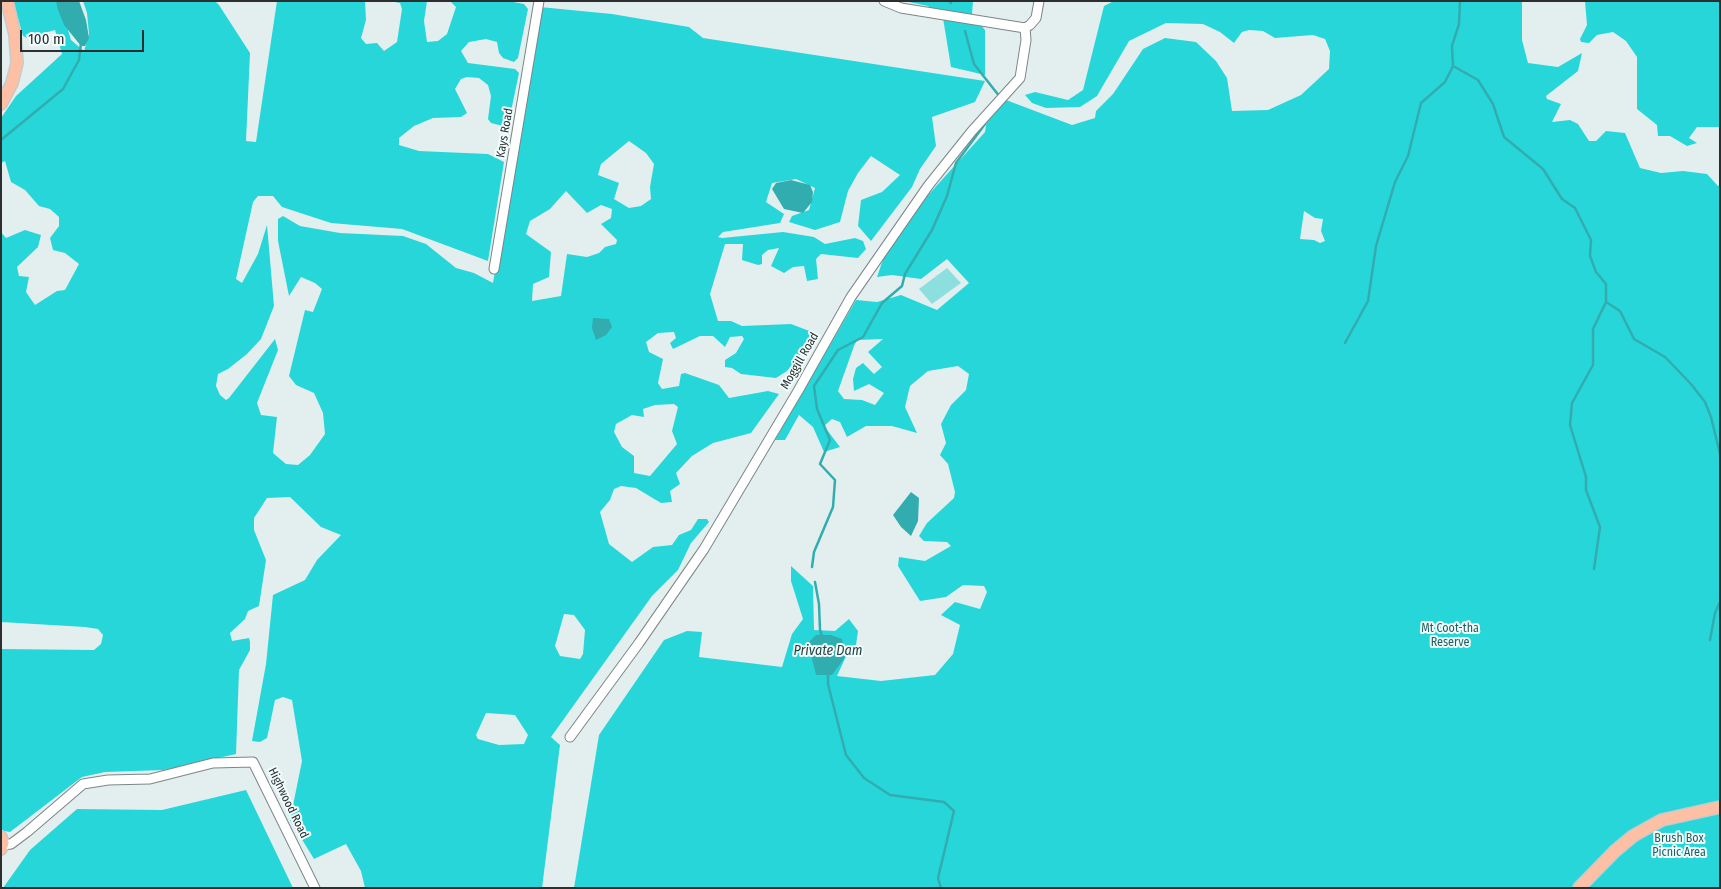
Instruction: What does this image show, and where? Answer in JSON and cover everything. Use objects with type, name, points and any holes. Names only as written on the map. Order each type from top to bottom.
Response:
[{"type":"main road","points":[[1,104],[12,83],[17,63],[16,40],[7,1]]},
{"type":"main road","points":[[1579,888],[1615,851],[1633,836],[1662,820],[1720,807]]},
{"type":"street","name":"Kays Road","points":[[494,269],[539,1]]},
{"type":"street","points":[[884,1],[901,8],[1025,28],[1036,18],[1039,1]]},
{"type":"street","name":"Moggill Road","points":[[570,736],[639,643],[704,548],[798,391],[851,297],[928,186],[976,126],[1020,78],[1026,40],[1025,28]]},
{"type":"street","name":"Highwood Road","points":[[2,844],[11,844],[83,784],[108,780],[150,779],[213,763],[253,762],[315,888]]},
{"type":"shaded area","points":[[947,268],[961,283],[932,304],[919,289]]},
{"type":"green space","points":[[13,1],[59,1],[71,40],[84,51],[89,34],[87,13],[83,1],[215,1],[250,53],[246,141],[256,142],[277,1],[365,1],[366,20],[361,38],[366,44],[377,43],[384,51],[397,42],[402,9],[400,3],[389,1],[427,1],[424,21],[427,42],[438,41],[447,34],[456,7],[450,1],[508,1],[524,4],[528,9],[518,58],[514,62],[503,58],[499,53],[497,42],[486,39],[469,42],[461,51],[468,63],[515,69],[519,73],[510,116],[503,126],[491,123],[488,119],[491,96],[488,85],[479,78],[467,77],[461,79],[455,89],[467,113],[461,117],[433,118],[414,126],[399,138],[399,145],[419,151],[488,154],[504,162],[488,261],[402,229],[331,223],[282,207],[273,196],[258,196],[253,202],[236,279],[242,283],[258,254],[267,225],[274,306],[261,339],[247,354],[228,369],[218,374],[216,386],[220,395],[226,400],[229,398],[275,339],[278,350],[257,403],[261,415],[277,417],[273,453],[286,464],[298,465],[310,455],[325,434],[323,413],[314,393],[296,385],[289,376],[305,310],[313,312],[322,289],[315,283],[301,277],[289,296],[278,241],[278,219],[283,216],[300,226],[340,233],[403,236],[426,244],[456,268],[474,273],[493,283],[540,7],[612,14],[689,27],[703,38],[985,81],[975,102],[932,117],[936,146],[920,169],[912,187],[871,241],[858,226],[861,200],[882,192],[900,175],[871,156],[858,173],[848,191],[840,222],[815,230],[789,222],[792,216],[809,210],[815,188],[796,179],[772,183],[766,202],[784,214],[780,223],[723,232],[718,237],[783,232],[814,237],[825,244],[855,238],[863,241],[866,249],[858,258],[821,254],[816,259],[818,279],[807,281],[804,266],[793,267],[784,273],[771,266],[779,248],[768,250],[762,255],[762,264],[758,265],[742,260],[743,244],[725,244],[710,294],[718,321],[731,321],[742,326],[791,324],[812,332],[799,356],[787,371],[776,378],[741,374],[732,368],[725,367],[725,360],[736,353],[744,339],[742,336],[730,337],[725,347],[713,336],[700,336],[673,349],[670,343],[676,338],[674,332],[658,333],[646,342],[649,352],[663,359],[658,383],[662,389],[679,386],[681,374],[685,373],[719,385],[729,398],[768,391],[779,394],[751,433],[713,443],[692,456],[676,473],[680,484],[670,491],[672,502],[661,503],[636,488],[621,486],[614,489],[610,500],[600,512],[609,544],[632,562],[653,547],[672,545],[679,535],[691,530],[698,519],[707,519],[709,522],[691,543],[678,570],[652,596],[551,737],[560,745],[542,888],[365,888],[361,871],[346,844],[314,859],[290,820],[302,761],[292,700],[283,697],[275,700],[267,738],[260,742],[252,741],[266,664],[273,595],[305,580],[317,560],[341,535],[321,527],[290,497],[267,498],[254,518],[254,530],[266,560],[259,606],[248,611],[245,619],[230,633],[232,641],[249,638],[250,642],[250,650],[239,670],[236,754],[164,770],[105,772],[82,777],[10,832],[1,829],[1,649],[94,650],[101,644],[103,635],[98,629],[85,627],[1,622],[1,232],[6,238],[25,230],[41,235],[38,247],[17,267],[19,276],[29,277],[26,292],[35,305],[57,291],[65,290],[79,264],[65,253],[53,250],[50,238],[59,226],[59,217],[50,209],[39,206],[25,190],[11,182],[5,161],[1,163],[1,118],[16,96],[62,54],[55,30],[27,38],[23,36]],"holes":[[[629,141],[646,153],[654,164],[650,187],[651,199],[641,206],[629,208],[614,199],[619,183],[598,175],[601,164]],[[566,191],[587,213],[601,205],[612,209],[611,218],[601,224],[617,240],[616,244],[605,247],[599,253],[587,257],[567,254],[561,296],[532,301],[533,284],[549,277],[551,252],[526,234],[530,221],[550,209]],[[674,404],[678,407],[672,431],[677,444],[650,476],[634,473],[634,456],[622,447],[614,432],[616,424],[632,415],[644,417],[643,409],[655,405]],[[564,614],[574,615],[585,630],[583,654],[580,659],[560,656],[555,646]],[[486,713],[515,715],[528,735],[524,744],[499,745],[478,739],[476,735]]]},
{"type":"green space","points":[[904,1],[973,1],[972,14],[985,30],[985,75],[951,67],[943,18],[928,6]]},
{"type":"green space","name":"Mt Coot-tha Reserve","points":[[1114,1],[1522,1],[1522,40],[1528,63],[1558,67],[1582,53],[1578,71],[1546,96],[1547,99],[1561,104],[1552,122],[1570,120],[1578,124],[1589,141],[1596,141],[1606,131],[1625,133],[1640,168],[1661,173],[1683,171],[1707,174],[1718,186],[1720,185],[1720,888],[574,888],[599,735],[664,640],[687,631],[702,632],[699,657],[782,667],[792,634],[803,619],[791,581],[791,566],[813,586],[814,630],[835,631],[849,619],[858,631],[856,645],[848,652],[837,676],[881,681],[935,675],[953,654],[960,625],[941,615],[955,602],[980,609],[987,592],[984,586],[963,585],[946,597],[920,601],[898,566],[899,557],[925,561],[951,546],[947,542],[924,541],[919,536],[927,523],[954,498],[955,492],[948,464],[940,455],[946,443],[941,424],[951,405],[966,390],[969,374],[958,366],[928,371],[910,386],[905,407],[917,433],[892,426],[866,426],[847,437],[840,422],[832,419],[824,426],[840,447],[824,452],[813,427],[799,415],[785,440],[775,440],[856,300],[877,302],[901,295],[937,310],[969,283],[947,259],[921,279],[892,275],[877,277],[888,245],[912,213],[985,132],[987,119],[1006,100],[1072,125],[1095,118],[1096,111],[1113,94],[1143,49],[1165,38],[1196,42],[1216,61],[1227,78],[1232,111],[1268,110],[1301,95],[1329,69],[1330,51],[1325,39],[1313,35],[1275,38],[1263,31],[1249,30],[1242,32],[1234,43],[1220,32],[1203,24],[1166,23],[1129,41],[1097,96],[1080,107],[1046,108],[1032,103],[1025,95],[1035,92],[1068,100],[1083,90],[1104,6]],"holes":[[[1304,211],[1315,218],[1323,219],[1321,231],[1325,241],[1320,243],[1314,240],[1300,239]],[[883,339],[868,352],[882,367],[874,374],[863,363],[856,368],[853,379],[854,391],[869,384],[884,393],[875,405],[862,400],[844,399],[838,391],[857,340]]]},
{"type":"green space","points":[[1585,1],[1720,1],[1720,127],[1697,127],[1689,138],[1697,143],[1687,146],[1670,136],[1658,136],[1657,125],[1637,109],[1637,57],[1626,41],[1613,32],[1597,35],[1589,43],[1581,42],[1580,39],[1587,25]]},
{"type":"green space","points":[[246,790],[293,888],[3,888],[30,850],[77,809],[162,810]]},
{"type":"water","points":[[56,1],[79,1],[86,20],[89,38],[85,46],[81,46],[64,25]]},
{"type":"water","points":[[791,180],[810,185],[813,192],[812,202],[803,213],[784,209],[772,189],[776,183]]},
{"type":"water","points":[[593,318],[609,319],[612,327],[606,335],[596,340],[592,328]]},
{"type":"water","points":[[911,492],[919,498],[918,521],[911,536],[901,527],[893,515]]},
{"type":"water","name":"Private Dam","points":[[816,635],[831,635],[842,639],[846,656],[832,675],[816,675],[808,643]]},
{"type":"waterway","points":[[1345,343],[1368,301],[1376,246],[1395,182],[1408,156],[1421,103],[1445,82],[1453,66],[1452,46],[1459,24],[1460,1]]},
{"type":"waterway","points":[[965,31],[974,64],[1000,97]]},
{"type":"waterway","points":[[1,140],[63,89],[79,60],[81,43]]},
{"type":"waterway","points":[[1453,66],[1478,80],[1493,104],[1504,137],[1543,169],[1562,199],[1575,208],[1591,240],[1590,256],[1596,272],[1606,284],[1606,302],[1593,329],[1593,365],[1572,403],[1570,425],[1586,477],[1586,490],[1600,527],[1594,569]]},
{"type":"waterway","points":[[812,567],[814,552],[833,507],[835,480],[820,464],[830,440],[817,409],[814,386],[838,350],[863,337],[882,303],[902,286],[905,274],[932,230],[947,196],[956,163],[985,124]]},
{"type":"waterway","points":[[1606,302],[1620,311],[1634,339],[1665,357],[1705,402],[1711,417],[1720,454]]},
{"type":"waterway","points":[[815,582],[822,636]]},
{"type":"waterway","points":[[1710,640],[1715,613],[1720,602]]},
{"type":"waterway","points":[[828,674],[828,684],[846,755],[864,778],[890,795],[944,802],[954,811],[938,878],[941,888]]},
{"type":"park label","name":"Brush Box Picnic Area","points":[[1679,846]]}]
